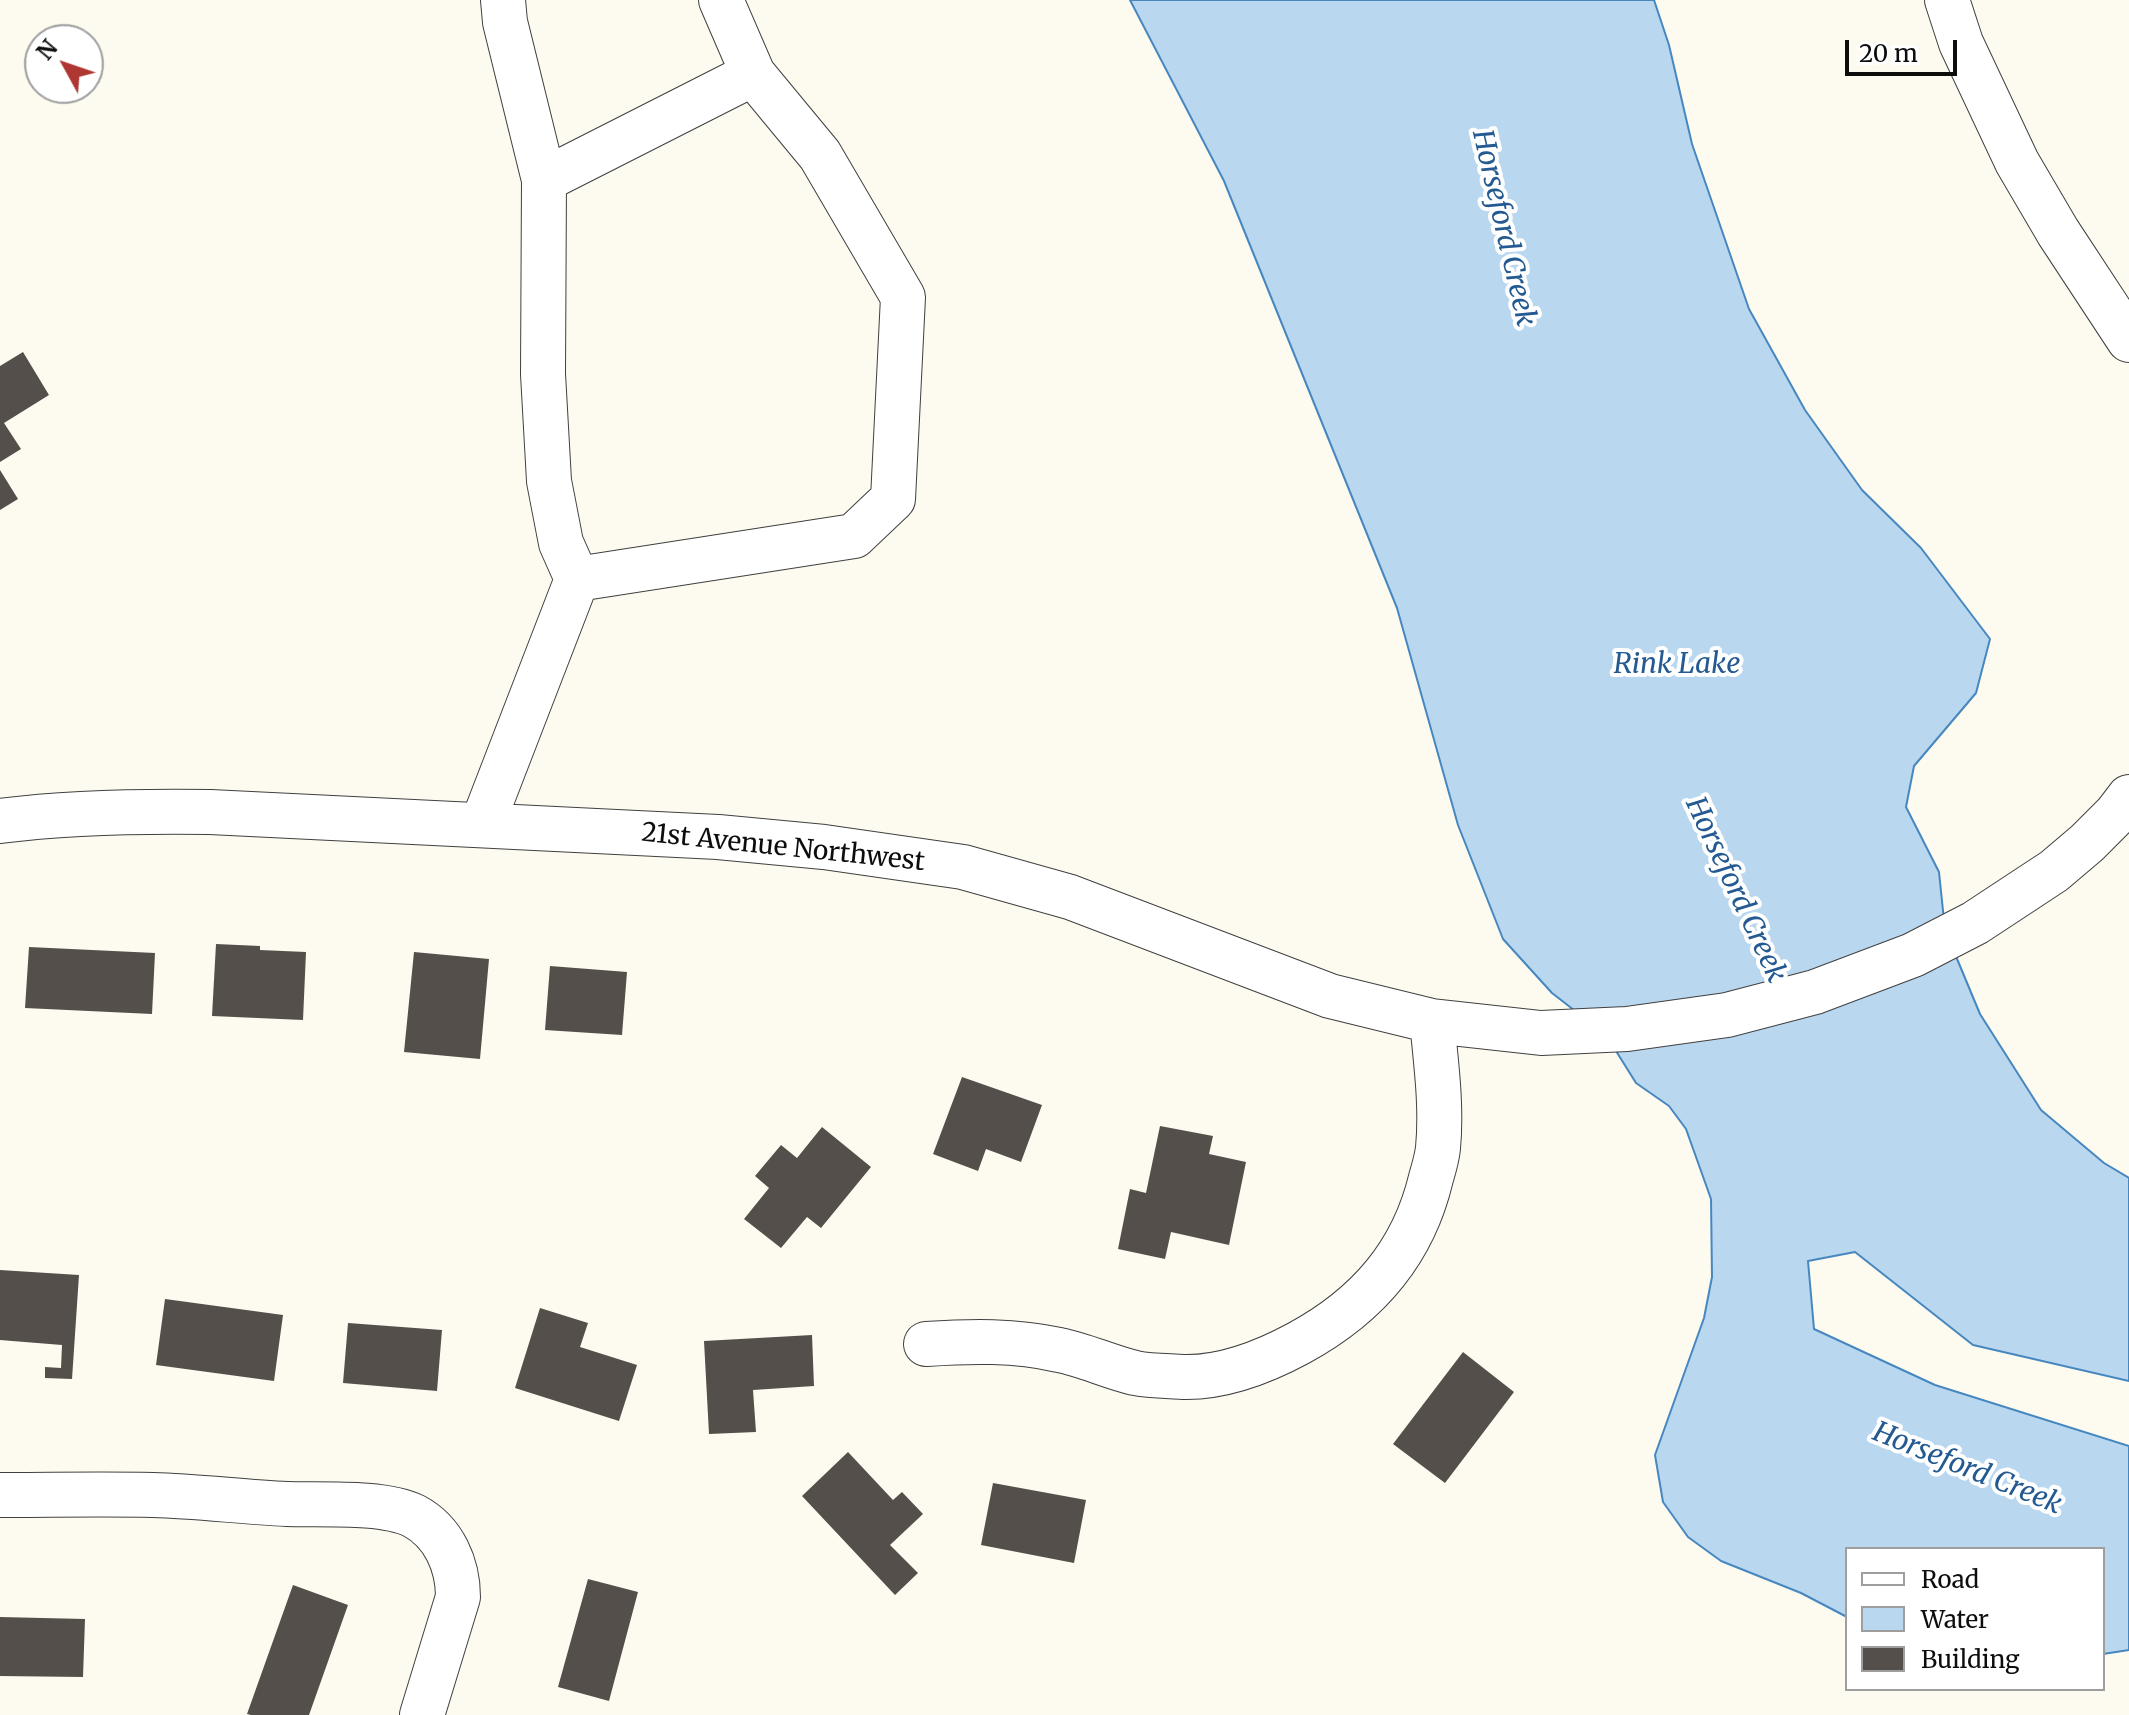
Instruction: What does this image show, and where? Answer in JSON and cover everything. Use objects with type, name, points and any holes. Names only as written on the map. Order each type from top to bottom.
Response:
[{"type":"street","points":[[482,825],[577,579],[561,543],[549,481],[543,374],[544,180],[505,22],[503,0]]},
{"type":"street","points":[[577,579],[854,536],[893,499],[903,297],[820,155],[753,74],[721,0]]},
{"type":"street","points":[[1947,0],[1961,43],[2017,162],[2058,232],[2124,320]]},
{"type":"street","points":[[544,180],[753,74]]},
{"type":"street","name":"21st Avenue Northwest","points":[[0,821],[141,811],[210,812],[718,837],[824,847],[963,867],[1070,897],[1330,996],[1432,1021],[1541,1033],[1627,1029],[1727,1015],[1815,992],[1913,955],[1975,923],[2054,871],[2087,843],[2129,797]]},
{"type":"street","points":[[926,1344],[966,1341],[1020,1343],[1061,1350],[1136,1374],[1187,1377],[1251,1365],[1280,1354],[1322,1331],[1348,1312],[1381,1280],[1406,1244],[1425,1205],[1438,1149],[1438,1092],[1432,1021]]},
{"type":"street","points":[[0,1495],[155,1495],[387,1507],[411,1515],[440,1538],[453,1560],[458,1585],[458,1597],[422,1715]]},
{"type":"water","name":"Rink Lake","points":[[1130,0],[1654,0],[1669,45],[1692,144],[1749,309],[1805,410],[1862,490],[1921,548],[1990,639],[1976,693],[1914,766],[1906,807],[1939,872],[1945,930],[1980,1014],[2041,1110],[2104,1163],[2129,1178],[2129,1381],[1973,1345],[1855,1252],[1808,1261],[1814,1329],[1935,1385],[2129,1446],[2129,1650],[2105,1654],[2105,1547],[1845,1547],[1845,1616],[1801,1593],[1721,1561],[1688,1537],[1663,1502],[1655,1455],[1704,1318],[1712,1277],[1711,1199],[1686,1129],[1669,1106],[1636,1083],[1606,1035],[1552,993],[1503,939],[1458,825],[1397,608],[1224,181]]},
{"type":"building","points":[[23,352],[49,395],[4,423],[21,449],[0,462],[0,366]]},
{"type":"building","points":[[0,470],[18,499],[0,510]]},
{"type":"building","points":[[216,944],[306,952],[303,1020],[212,1016]]},
{"type":"building","points":[[29,947],[155,953],[152,1014],[25,1008]]},
{"type":"building","points":[[414,952],[489,959],[480,1059],[404,1052]]},
{"type":"building","points":[[550,966],[627,972],[622,1035],[545,1030]]},
{"type":"building","points":[[962,1077],[1042,1105],[1021,1162],[986,1149],[978,1171],[933,1154]]},
{"type":"building","points":[[1160,1126],[1213,1136],[1209,1154],[1246,1162],[1229,1245],[1171,1232],[1165,1259],[1118,1249],[1130,1189],[1146,1193]]},
{"type":"building","points":[[822,1127],[871,1167],[821,1228],[807,1217],[781,1248],[744,1219],[769,1188],[755,1176],[781,1145],[797,1158]]},
{"type":"building","points":[[0,1270],[79,1275],[72,1379],[45,1378],[45,1367],[61,1368],[62,1345],[0,1340]]},
{"type":"building","points":[[165,1299],[283,1315],[274,1381],[156,1365]]},
{"type":"building","points":[[540,1308],[588,1323],[580,1347],[637,1365],[619,1421],[515,1388]]},
{"type":"building","points":[[348,1323],[442,1330],[437,1391],[343,1383]]},
{"type":"building","points":[[812,1335],[814,1386],[753,1390],[756,1432],[709,1434],[704,1341]]},
{"type":"building","points":[[1463,1352],[1514,1392],[1445,1483],[1393,1444]]},
{"type":"building","points":[[848,1452],[893,1500],[902,1492],[923,1514],[890,1545],[918,1573],[895,1595],[802,1496]]},
{"type":"building","points":[[993,1483],[1086,1500],[1074,1563],[981,1545]]},
{"type":"building","points":[[588,1579],[638,1592],[609,1701],[558,1687]]},
{"type":"building","points":[[293,1585],[348,1605],[309,1715],[247,1714]]},
{"type":"building","points":[[0,1617],[85,1619],[83,1677],[0,1676]]},
{"type":"water label","name":"Horseford Creek","points":[[1503,228]]},
{"type":"water label","name":"Horseford Creek","points":[[1735,890]]},
{"type":"water label","name":"Horseford Creek","points":[[1967,1469]]}]
